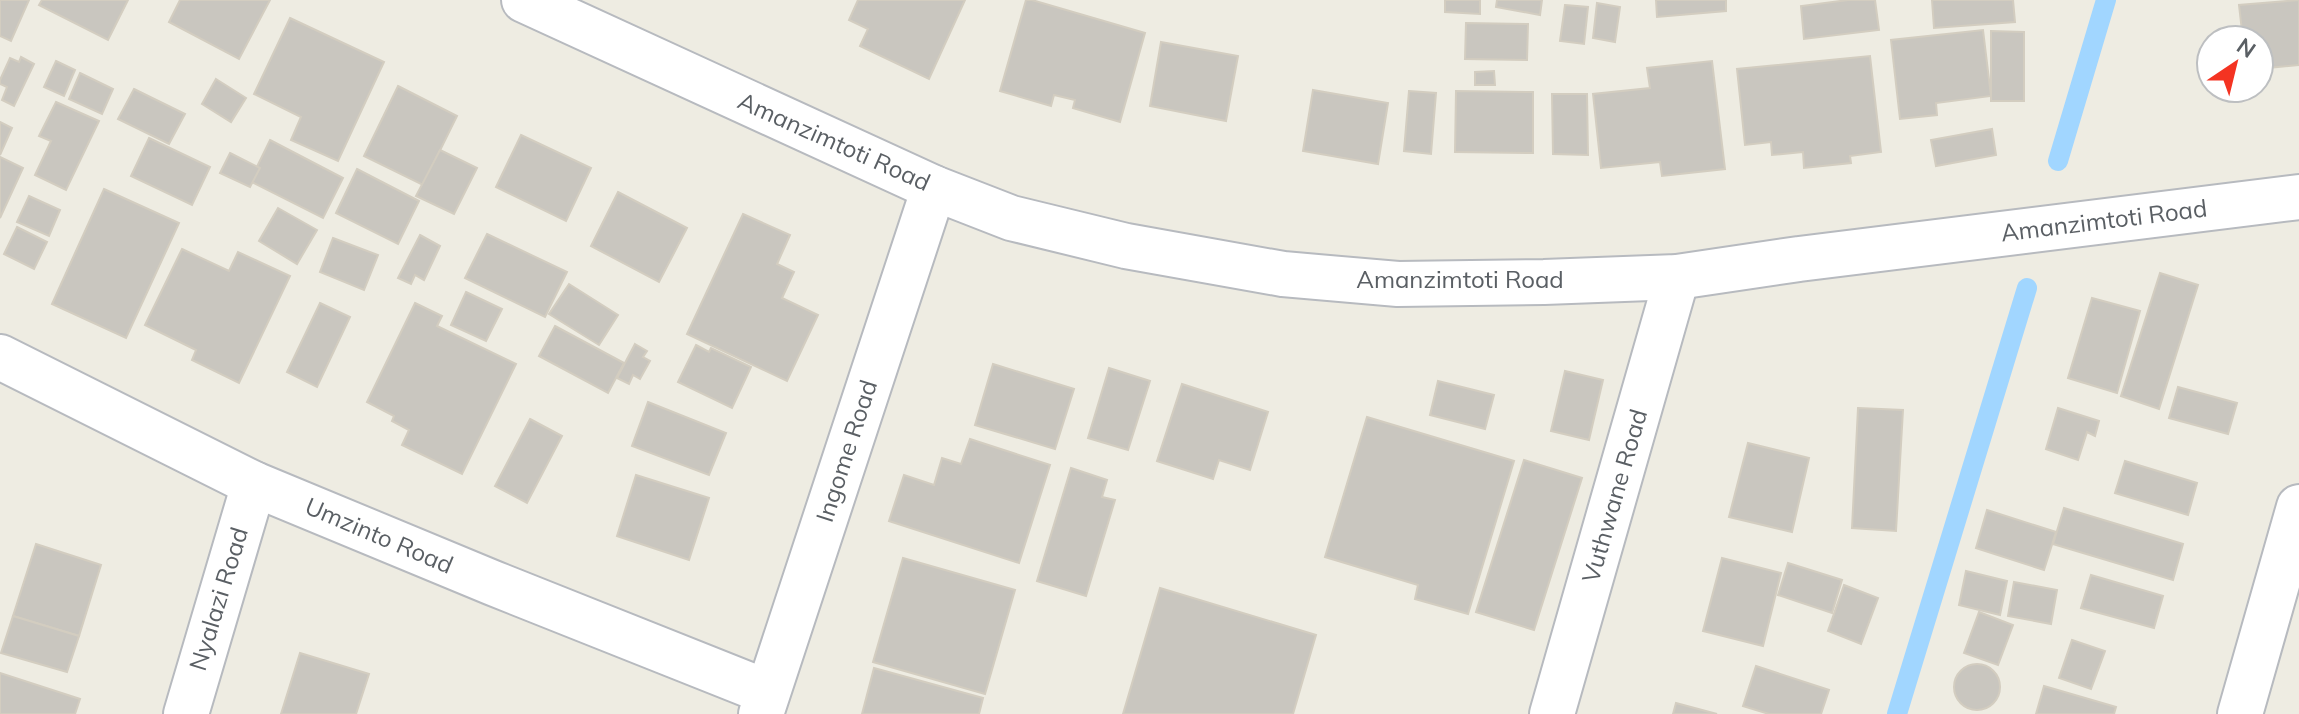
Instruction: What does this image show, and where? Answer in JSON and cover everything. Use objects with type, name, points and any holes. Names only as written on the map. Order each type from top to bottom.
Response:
[{"type":"street","name":"Amanzimtoti Road","points":[[524,0],[934,188],[1011,218],[1126,246],[1283,274],[1398,284],[1677,277],[2299,197]]},
{"type":"street","name":"Ingome Road","points":[[764,703],[934,188]]},
{"type":"street","name":"Vuthwane Road","points":[[1552,714],[1677,277]]},
{"type":"street","name":"Umzinto Road","points":[[0,357],[254,484],[493,583],[764,703]]},
{"type":"street","name":"Nyalazi Road","points":[[186,714],[254,484]]},
{"type":"street","points":[[2240,714],[2299,507]]},
{"type":"building","points":[[0,0],[29,0],[11,41],[0,36]]},
{"type":"building","points":[[42,0],[128,0],[108,40],[39,5]]},
{"type":"building","points":[[180,0],[270,0],[239,59],[169,22]]},
{"type":"building","points":[[858,0],[965,0],[929,79],[860,46],[868,29],[849,20]]},
{"type":"building","points":[[1026,0],[1145,33],[1120,122],[1073,108],[1075,100],[1054,95],[1051,106],[1000,91]]},
{"type":"building","points":[[1445,0],[1480,0],[1480,14],[1445,12]]},
{"type":"building","points":[[1497,0],[1542,0],[1540,15],[1496,7]]},
{"type":"building","points":[[1656,0],[1726,0],[1726,11],[1657,17]]},
{"type":"building","points":[[1875,0],[1879,30],[1804,39],[1801,6]]},
{"type":"building","points":[[1932,0],[2013,0],[2015,22],[1934,28]]},
{"type":"building","points":[[2299,0],[2299,65],[2275,67],[2275,24],[2241,24],[2239,5]]},
{"type":"building","points":[[1597,3],[1620,7],[1615,42],[1593,38]]},
{"type":"building","points":[[1565,5],[1588,7],[1584,44],[1560,41]]},
{"type":"building","points":[[290,18],[384,62],[338,161],[291,140],[301,117],[254,94]]},
{"type":"building","points":[[1466,23],[1528,24],[1527,60],[1465,59]]},
{"type":"building","points":[[1983,30],[1991,96],[1936,103],[1937,115],[1900,119],[1891,40]]},
{"type":"building","points":[[1991,31],[2024,32],[2024,101],[1991,101]]},
{"type":"building","points":[[1161,42],[1238,56],[1226,121],[1150,106]]},
{"type":"building","points":[[1870,56],[1881,152],[1850,156],[1851,163],[1804,168],[1803,152],[1772,155],[1771,142],[1745,145],[1737,69]]},
{"type":"building","points":[[21,57],[34,64],[14,106],[2,100],[7,87],[0,84],[0,80],[10,58],[19,62]]},
{"type":"building","points":[[56,61],[75,70],[64,96],[44,87]]},
{"type":"building","points":[[1712,61],[1725,169],[1662,176],[1660,162],[1601,168],[1593,94],[1650,88],[1647,68]]},
{"type":"building","points":[[1494,71],[1495,85],[1475,85],[1475,72]]},
{"type":"building","points":[[80,73],[113,89],[102,114],[69,99]]},
{"type":"building","points":[[216,79],[246,98],[231,122],[202,104]]},
{"type":"building","points":[[398,86],[457,116],[423,185],[364,156]]},
{"type":"building","points":[[134,89],[185,114],[169,144],[118,119]]},
{"type":"building","points":[[1313,90],[1388,103],[1378,164],[1303,151]]},
{"type":"building","points":[[1409,91],[1436,93],[1431,154],[1404,151]]},
{"type":"building","points":[[1456,91],[1533,92],[1533,153],[1455,152]]},
{"type":"building","points":[[1552,94],[1587,94],[1588,155],[1553,154]]},
{"type":"building","points":[[56,102],[99,121],[66,190],[35,175],[51,141],[39,136]]},
{"type":"building","points":[[0,122],[12,128],[0,155]]},
{"type":"building","points":[[1992,129],[1996,155],[1936,166],[1931,140]]},
{"type":"building","points":[[521,135],[591,168],[566,221],[496,187]]},
{"type":"building","points":[[149,138],[210,167],[192,205],[131,176]]},
{"type":"building","points":[[270,140],[343,178],[323,218],[250,181]]},
{"type":"building","points":[[440,150],[477,168],[454,214],[416,196]]},
{"type":"building","points":[[230,153],[260,168],[250,187],[220,173]]},
{"type":"building","points":[[0,157],[23,168],[0,218]]},
{"type":"building","points":[[357,169],[419,201],[398,244],[336,213]]},
{"type":"building","points":[[104,189],[179,223],[126,338],[52,304]]},
{"type":"building","points":[[618,192],[687,228],[659,282],[591,246]]},
{"type":"building","points":[[29,196],[60,210],[49,236],[17,222]]},
{"type":"building","points":[[278,208],[317,230],[297,264],[259,241]]},
{"type":"building","points":[[743,214],[790,235],[777,264],[794,272],[782,298],[818,315],[787,381],[687,334]]},
{"type":"building","points":[[17,227],[47,242],[34,269],[4,254]]},
{"type":"building","points":[[487,234],[567,272],[545,317],[465,278]]},
{"type":"building","points":[[420,235],[440,246],[424,280],[415,275],[411,284],[398,278]]},
{"type":"building","points":[[333,238],[378,255],[364,290],[320,272]]},
{"type":"building","points":[[182,249],[229,271],[238,252],[290,276],[239,383],[192,360],[196,350],[145,325]]},
{"type":"building","points":[[2160,273],[2198,285],[2159,409],[2121,396]]},
{"type":"building","points":[[569,284],[618,315],[599,345],[549,314]]},
{"type":"building","points":[[466,292],[502,309],[486,341],[451,325]]},
{"type":"building","points":[[2092,298],[2140,311],[2117,393],[2068,378]]},
{"type":"building","points":[[320,303],[350,317],[317,387],[287,372]]},
{"type":"building","points":[[415,303],[442,316],[437,326],[516,364],[462,474],[402,445],[409,430],[392,421],[394,416],[367,402]]},
{"type":"building","points":[[555,326],[624,363],[608,393],[539,356]]},
{"type":"building","points":[[635,344],[647,351],[643,357],[650,361],[640,379],[633,375],[629,384],[617,378]]},
{"type":"building","points":[[696,345],[709,352],[711,348],[751,367],[732,408],[678,382]]},
{"type":"building","points":[[993,364],[1074,389],[1055,449],[975,425]]},
{"type":"building","points":[[1109,368],[1150,381],[1128,450],[1088,438]]},
{"type":"building","points":[[1565,371],[1603,380],[1589,440],[1551,431]]},
{"type":"building","points":[[1438,381],[1494,395],[1485,429],[1430,415]]},
{"type":"building","points":[[1182,384],[1268,412],[1250,470],[1219,460],[1213,479],[1157,461]]},
{"type":"building","points":[[2178,387],[2237,403],[2228,434],[2169,418]]},
{"type":"building","points":[[648,402],[726,433],[709,475],[632,446]]},
{"type":"building","points":[[1858,408],[1903,410],[1896,531],[1852,528]]},
{"type":"building","points":[[2058,408],[2099,421],[2095,436],[2087,432],[2078,460],[2046,449]]},
{"type":"building","points":[[1367,417],[1514,461],[1468,614],[1415,599],[1418,585],[1325,557]]},
{"type":"building","points":[[530,419],[562,436],[527,503],[495,486]]},
{"type":"building","points":[[970,439],[1050,465],[1019,563],[889,521],[904,475],[934,485],[942,458],[961,464]]},
{"type":"building","points":[[1748,443],[1809,458],[1792,532],[1729,517]]},
{"type":"building","points":[[1524,460],[1582,478],[1534,630],[1476,612]]},
{"type":"building","points":[[2125,461],[2197,483],[2188,515],[2115,493]]},
{"type":"building","points":[[1071,468],[1107,480],[1102,497],[1115,500],[1086,596],[1037,581]]},
{"type":"building","points":[[636,475],[709,498],[689,560],[617,536]]},
{"type":"building","points":[[2064,508],[2183,544],[2173,580],[2053,544]]},
{"type":"building","points":[[1987,510],[2056,532],[2044,570],[1976,548]]},
{"type":"building","points":[[36,544],[101,565],[79,636],[13,616]]},
{"type":"building","points":[[903,558],[1015,590],[985,694],[873,662]]},
{"type":"building","points":[[1722,558],[1781,573],[1763,646],[1703,631]]},
{"type":"building","points":[[1788,563],[1842,580],[1832,613],[1778,595]]},
{"type":"building","points":[[1966,571],[2007,581],[2000,615],[1959,605]]},
{"type":"building","points":[[2091,575],[2163,596],[2154,628],[2081,608]]},
{"type":"building","points":[[2014,582],[2057,590],[2051,624],[2008,616]]},
{"type":"building","points":[[1844,585],[1878,598],[1861,644],[1828,631]]},
{"type":"building","points":[[1160,588],[1316,635],[1293,714],[1123,714]]},
{"type":"building","points":[[1979,612],[2013,625],[1998,665],[1964,653]]},
{"type":"building","points":[[13,616],[79,636],[67,672],[1,653]]},
{"type":"building","points":[[2072,640],[2105,651],[2091,689],[2059,678]]},
{"type":"building","points":[[300,653],[369,674],[356,714],[281,714]]},
{"type":"building","points":[[1977,664],[1993,671],[2000,687],[1993,703],[1977,710],[1961,703],[1954,687],[1961,671]]},
{"type":"building","points":[[1756,666],[1829,690],[1821,714],[1769,714],[1743,706]]},
{"type":"building","points":[[874,668],[983,698],[979,714],[862,714]]},
{"type":"building","points":[[0,673],[80,699],[75,714],[0,714]]},
{"type":"building","points":[[2044,686],[2116,707],[2114,714],[2036,714]]},
{"type":"building","points":[[1676,703],[1717,714],[1673,714]]},
{"type":"waterway","points":[[2058,161],[2106,0]]},
{"type":"waterway","points":[[1897,714],[2027,288]]}]
